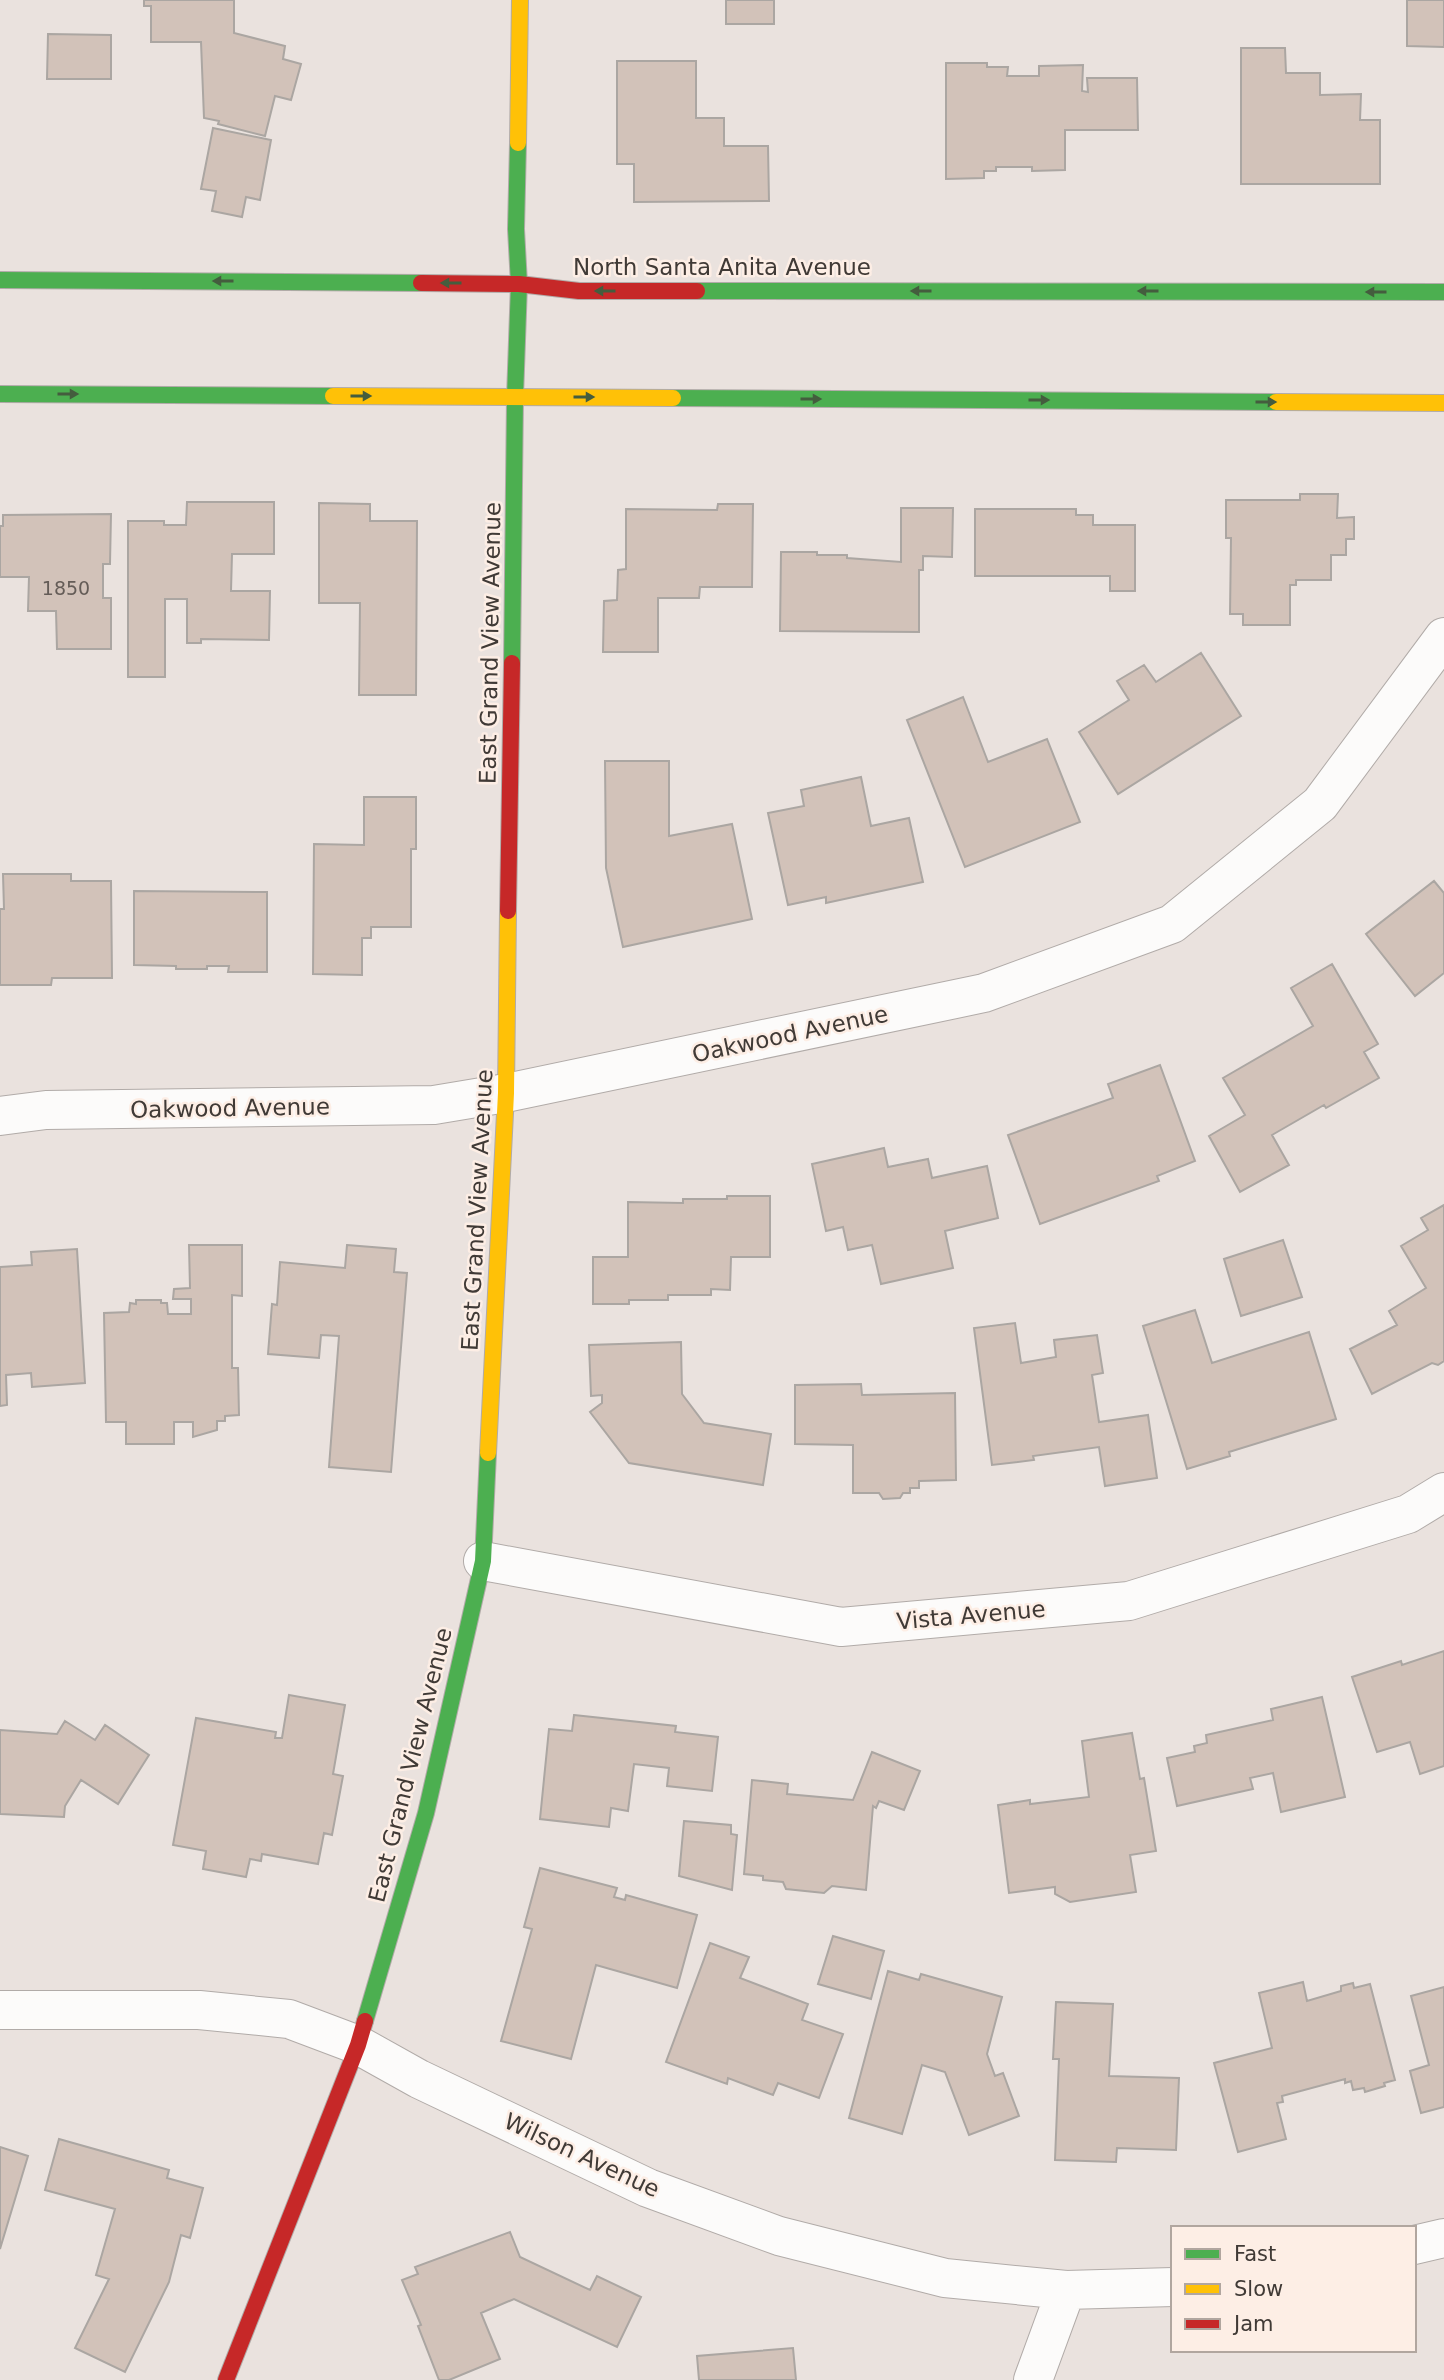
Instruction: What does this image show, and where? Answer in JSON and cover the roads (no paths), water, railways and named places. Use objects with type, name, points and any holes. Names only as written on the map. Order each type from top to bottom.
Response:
[{"type":"street","name":"East Grand View Avenue","points":[[226,2380],[358,2045],[426,1813],[483,1561],[506,1093],[515,397],[519,284],[516,229],[520,0]]},
{"type":"street","name":"North Santa Anita Avenue","points":[[0,279],[519,284],[579,291],[1444,292]]},
{"type":"street","points":[[0,394],[1444,403]]},
{"type":"street","name":"Oakwood Avenue","points":[[0,1116],[46,1110],[434,1105],[506,1093],[984,993],[1172,924],[1320,804],[1444,637]]},
{"type":"street","name":"Vista Avenue","points":[[483,1561],[841,1626],[1129,1601],[1408,1514],[1444,1492]]},
{"type":"street","name":"Wilson Avenue","points":[[0,2010],[199,2010],[289,2019],[358,2045],[414,2077],[648,2188],[779,2236],[945,2278],[1066,2290],[1171,2287]]},
{"type":"street","points":[[1416,2245],[1444,2238]]},
{"type":"street","points":[[1033,2380],[1066,2290]]}]
